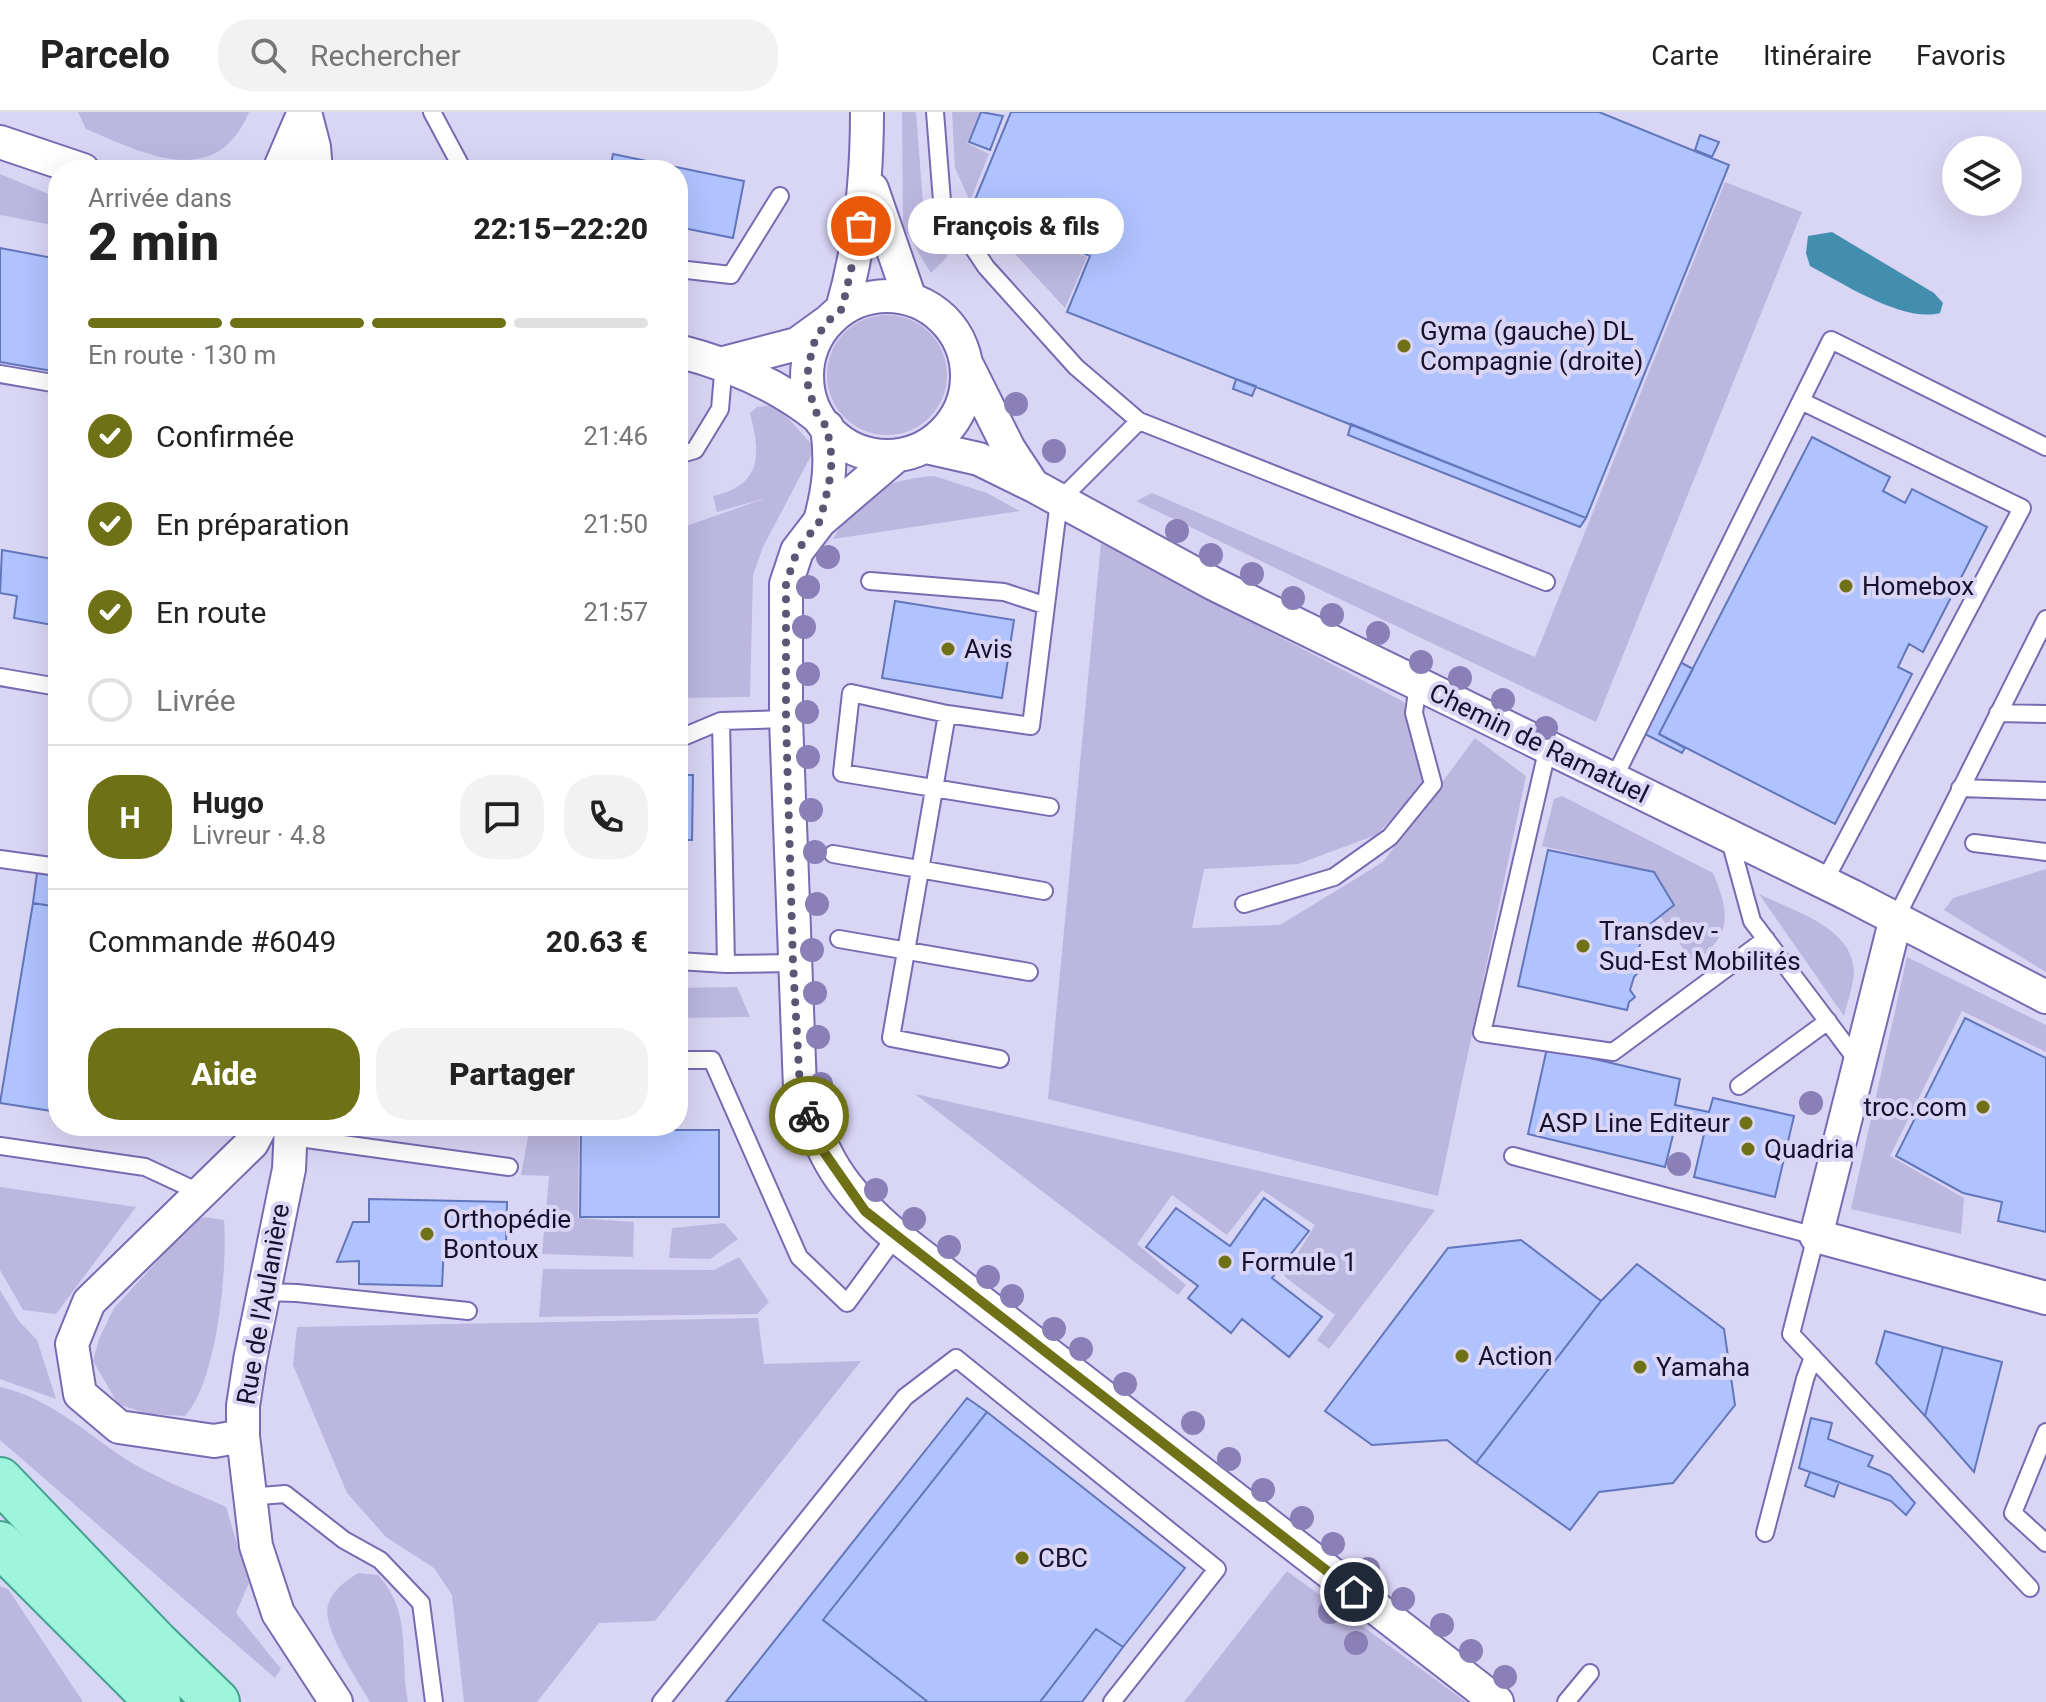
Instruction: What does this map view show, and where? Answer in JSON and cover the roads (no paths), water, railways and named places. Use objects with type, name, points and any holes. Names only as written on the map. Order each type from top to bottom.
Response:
[{"type":"main road","points":[[0,1480],[217,1702]]},
{"type":"main road","points":[[0,1544],[158,1702]]},
{"type":"main road","points":[[35,1582],[117,1702]]},
{"type":"street","points":[[283,160],[305,112]]},
{"type":"street","points":[[305,112],[315,160]]},
{"type":"street","points":[[820,521],[832,459],[808,388],[808,367],[815,340],[834,316],[861,226],[867,170],[867,112]]},
{"type":"street","points":[[0,134],[33,152]]},
{"type":"street","points":[[0,142],[55,160]]},
{"type":"street","points":[[867,170],[880,219],[910,299]]},
{"type":"street","points":[[724,363],[797,344],[863,299],[886,295],[910,299],[938,313],[958,337],[968,367],[1009,449],[1046,494]]},
{"type":"street","points":[[688,354],[724,363],[796,399],[838,440],[863,453],[911,452]]},
{"type":"street","points":[[968,367],[965,399],[950,427],[911,452],[820,521],[797,551],[786,584],[786,719],[800,1088],[819,1145],[865,1211],[1497,1702]]},
{"type":"street","name":"Chemin de Ramatuel","points":[[911,452],[979,459],[1214,584],[1824,882],[2046,997]]},
{"type":"street","points":[[1896,918],[1816,1236],[2046,1298]]},
{"type":"street","points":[[243,1436],[214,1441],[119,1427],[80,1394],[72,1344],[89,1302],[256,1136]]},
{"type":"street","name":"Rue de l'Aulanière","points":[[292,1136],[289,1169],[262,1292],[243,1406],[243,1436],[256,1546],[278,1613],[336,1702]]},
{"type":"lane","points":[[432,112],[458,160]]},
{"type":"lane","points":[[935,112],[942,201],[986,267],[1076,367],[1139,421],[1546,582]]},
{"type":"lane","points":[[688,270],[731,275],[780,196]]},
{"type":"lane","points":[[1613,780],[1831,340],[2046,447]]},
{"type":"lane","points":[[688,452],[695,450],[720,409],[724,363]]},
{"type":"lane","points":[[0,374],[48,382]]},
{"type":"lane","points":[[1801,401],[2022,508],[1824,882]]},
{"type":"lane","points":[[1050,807],[842,773],[851,693],[947,714],[1031,726],[1044,605],[1046,494],[1139,421]]},
{"type":"lane","points":[[870,581],[1004,592],[1044,605]]},
{"type":"lane","points":[[1896,918],[2046,619]]},
{"type":"lane","points":[[0,677],[48,685]]},
{"type":"lane","points":[[1244,904],[1334,877],[1390,837],[1433,784],[1414,713],[1418,684]]},
{"type":"lane","points":[[1998,713],[2046,714]]},
{"type":"lane","points":[[947,714],[891,1038],[1000,1059]]},
{"type":"lane","points":[[688,735],[721,721],[786,719]]},
{"type":"lane","points":[[721,721],[726,964]]},
{"type":"lane","points":[[1548,747],[1482,1033],[1613,1052],[1766,939]]},
{"type":"lane","points":[[1960,788],[2046,791]]},
{"type":"lane","points":[[1729,836],[1752,921],[1860,1064]]},
{"type":"lane","points":[[1974,843],[2046,852]]},
{"type":"lane","points":[[833,854],[1044,891]]},
{"type":"lane","points":[[0,859],[48,866]]},
{"type":"lane","points":[[839,939],[1029,972]]},
{"type":"lane","points":[[688,962],[793,963]]},
{"type":"lane","points":[[1739,1086],[1828,1021]]},
{"type":"lane","points":[[688,1060],[712,1060],[799,1257],[847,1303],[896,1236]]},
{"type":"lane","points":[[317,1136],[509,1167]]},
{"type":"lane","points":[[0,1146],[145,1167],[201,1193]]},
{"type":"lane","points":[[1513,1156],[1816,1236],[1791,1334],[2030,1588]]},
{"type":"lane","points":[[262,1292],[468,1311]]},
{"type":"lane","points":[[1765,1533],[1813,1357]]},
{"type":"lane","points":[[661,1702],[905,1397],[956,1358],[1217,1569],[1112,1702]]},
{"type":"lane","points":[[2046,1432],[2013,1513],[2046,1543]]},
{"type":"lane","points":[[248,1497],[285,1494],[344,1540],[380,1560],[421,1603],[434,1702]]},
{"type":"lane","points":[[1566,1702],[1590,1673]]},
{"type":"water","points":[[1832,232],[1934,293],[1943,303],[1940,313],[1925,315],[1892,307],[1810,266],[1806,253],[1808,236]]},
{"type":"place","name":"François & fils","points":[[861,226]]},
{"type":"place","name":"Gyma (gauche) DL Compagnie (droite)","points":[[1404,346]]},
{"type":"place","name":"Homebox","points":[[1846,586]]},
{"type":"place","name":"Avis","points":[[948,649]]},
{"type":"place","name":"Transdev - Sud-Est Mobilités","points":[[1583,946]]},
{"type":"place","name":"troc.com","points":[[1983,1107]]},
{"type":"place","name":"ASP Line Editeur","points":[[1746,1123]]},
{"type":"place","name":"Quadria","points":[[1748,1149]]},
{"type":"place","name":"Orthopédie Bontoux","points":[[427,1234]]},
{"type":"place","name":"Formule 1","points":[[1225,1262]]},
{"type":"place","name":"Action","points":[[1462,1356]]},
{"type":"place","name":"Yamaha","points":[[1640,1367]]},
{"type":"place","name":"CBC","points":[[1022,1558]]}]
